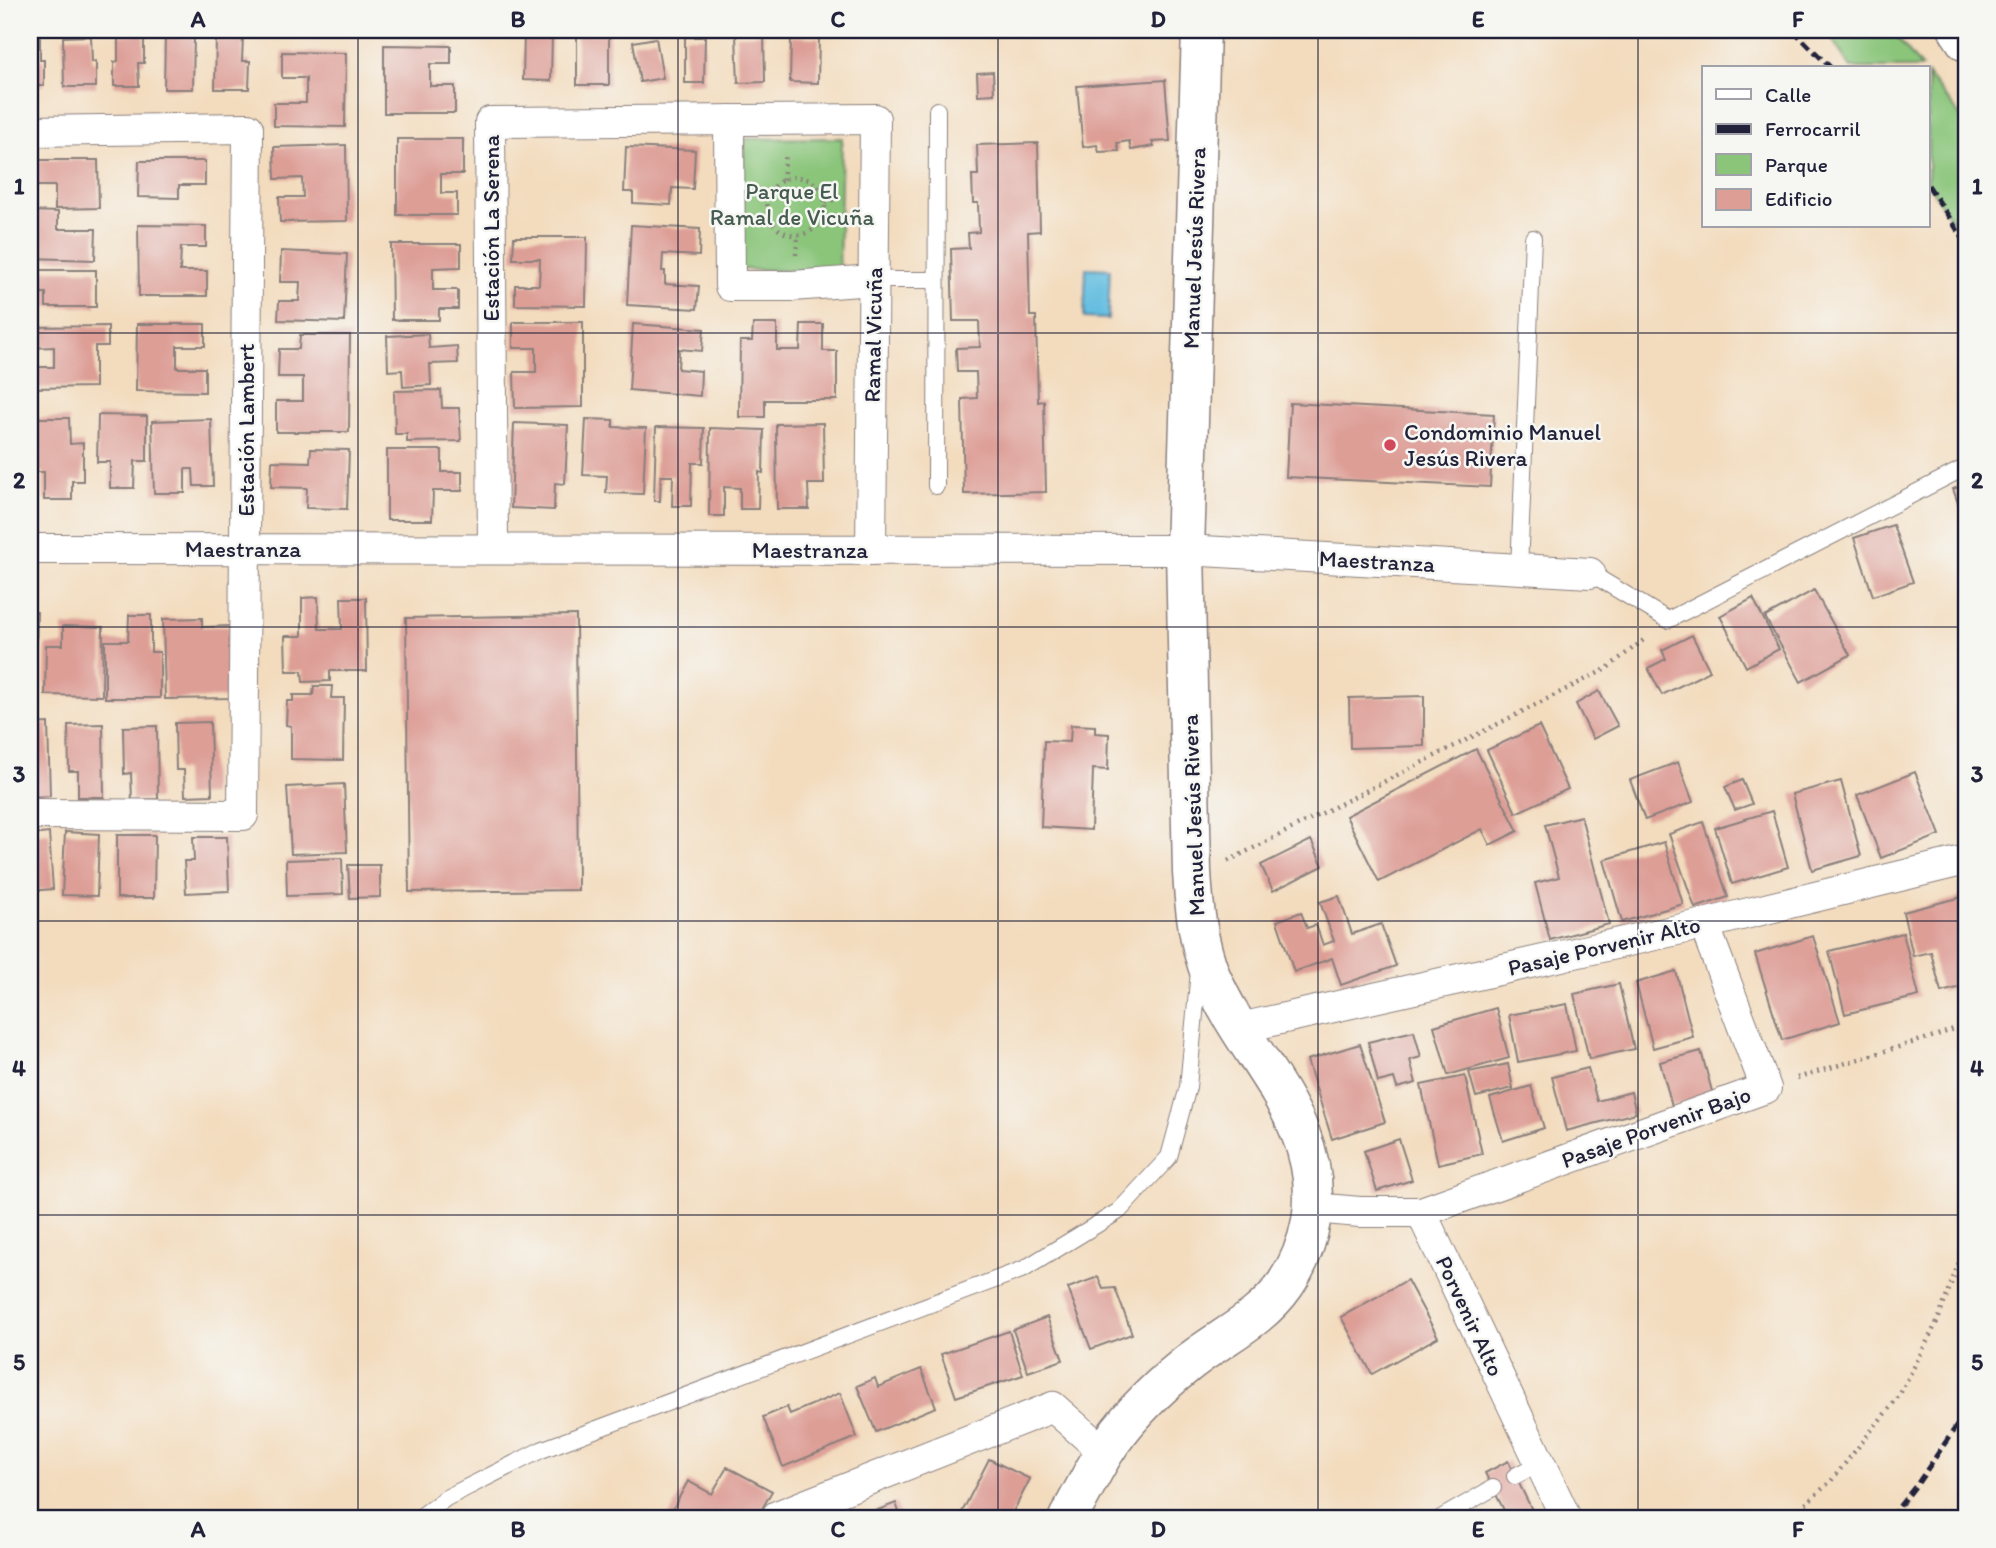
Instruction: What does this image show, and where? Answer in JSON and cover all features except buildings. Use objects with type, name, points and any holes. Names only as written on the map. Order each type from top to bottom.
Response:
[{"type":"main road","name":"Manuel Jesús Rivera","points":[[1068,1518],[1104,1452],[1156,1391],[1216,1342],[1248,1323],[1286,1284],[1299,1260],[1313,1208],[1310,1160],[1303,1138],[1293,1116],[1211,976],[1194,910],[1185,550],[1201,30]]},
{"type":"main road","points":[[1958,30],[1966,42]]},
{"type":"street","name":"Estación La Serena","points":[[492,550],[491,122],[875,119]]},
{"type":"street","name":"Ramal Vicuña","points":[[871,550],[875,119]]},
{"type":"street","points":[[730,120],[730,286],[792,286],[873,280]]},
{"type":"street","name":"Estación Lambert","points":[[30,131],[248,128],[243,815],[30,814]]},
{"type":"street","name":"Maestranza","points":[[30,549],[1185,550],[1590,573]]},
{"type":"street","name":"Pasaje Porvenir Alto","points":[[1240,1028],[1704,924],[1966,860]]},
{"type":"street","name":"Pasaje Porvenir Bajo","points":[[1420,1212],[1766,1088],[1704,924]]},
{"type":"street","points":[[1313,1208],[1360,1212],[1420,1212]]},
{"type":"street","name":"Porvenir Alto","points":[[1420,1212],[1528,1469],[1566,1518]]},
{"type":"street","points":[[776,1518],[1053,1407],[1104,1452]]},
{"type":"lane","points":[[936,486],[937,110]]},
{"type":"lane","points":[[1519,569],[1533,239]]},
{"type":"lane","points":[[873,280],[936,280]]},
{"type":"lane","points":[[1590,573],[1668,620],[1966,467]]},
{"type":"lane","points":[[419,1518],[446,1498],[541,1450],[1024,1269],[1119,1211],[1169,1157],[1188,1087],[1202,947]]},
{"type":"lane","points":[[1441,1518],[1493,1489]]},
{"type":"path","points":[[792,177],[802,177],[818,186],[825,203],[825,212],[815,228],[798,235],[779,230],[768,214],[769,194],[775,186],[792,177]]},
{"type":"path","points":[[1192,872],[1230,860],[1606,669],[1668,620]]},
{"type":"path","points":[[1766,1088],[1966,1024]]},
{"type":"path","points":[[1790,1518],[1831,1481],[1899,1396],[1938,1320],[1966,1243]]},
{"type":"green space","points":[[1826,30],[1891,30],[1920,66],[1850,66]]},
{"type":"green space","points":[[1930,78],[1966,123],[1966,243],[1930,187]]},
{"type":"green space","name":"Parque El Ramal de Vicuña","points":[[842,138],[839,273],[740,269],[744,139]]},
{"type":"water","points":[[1086,268],[1110,269],[1108,319],[1084,318]]},
{"type":"railway","points":[[1793,30],[1829,66]]},
{"type":"railway","points":[[1930,188],[1966,243]]},
{"type":"railway","points":[[1890,1518],[1918,1483],[1966,1412]]},
{"type":"place","name":"Condominio Manuel Jesús Rivera","points":[[1390,445]]}]
